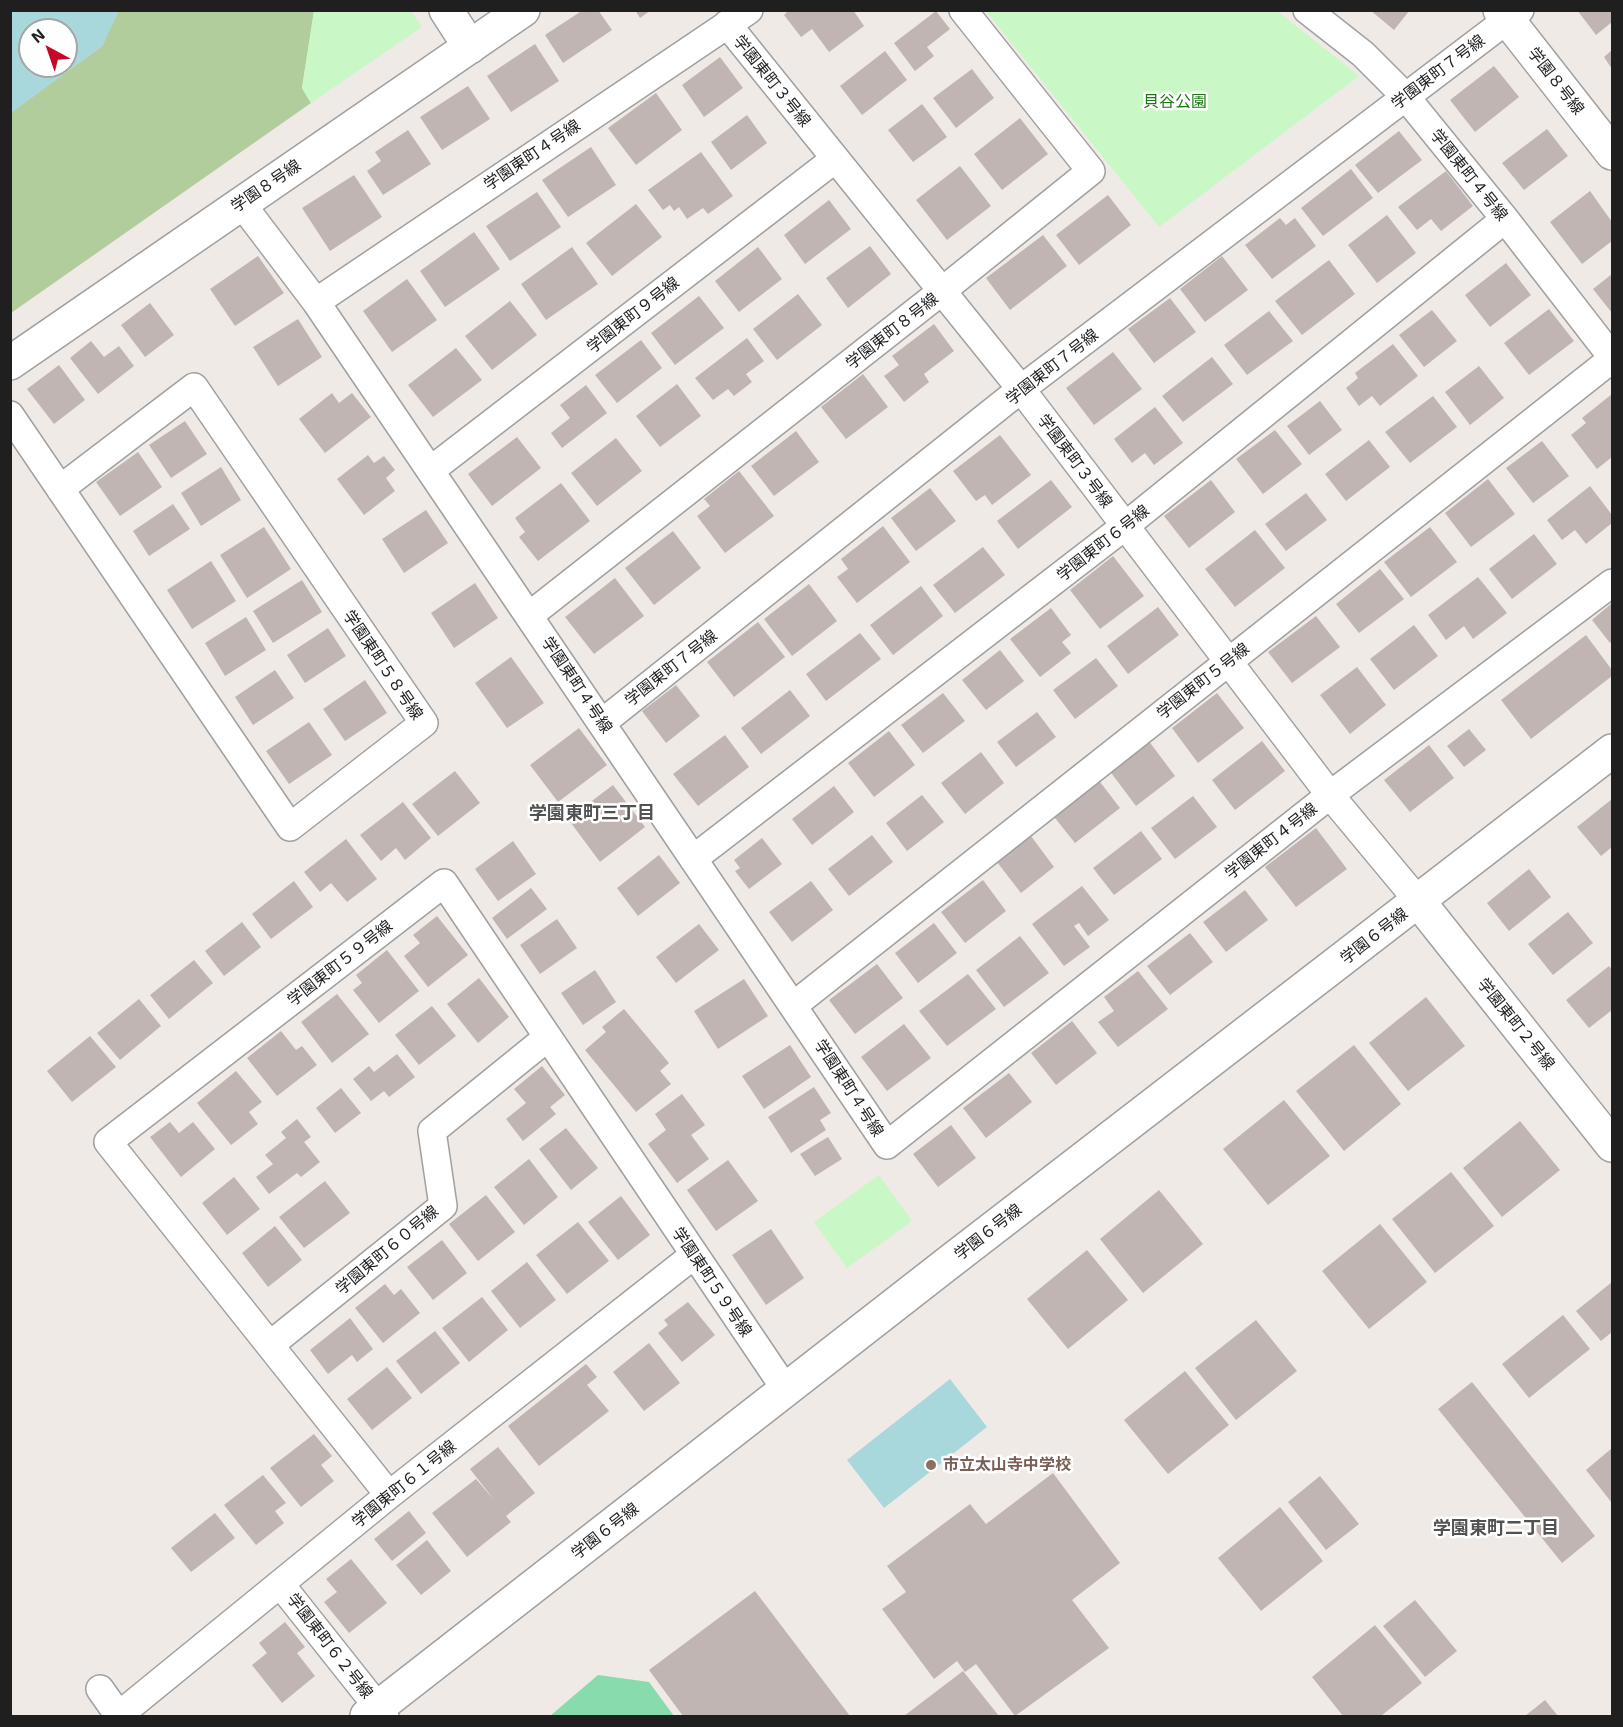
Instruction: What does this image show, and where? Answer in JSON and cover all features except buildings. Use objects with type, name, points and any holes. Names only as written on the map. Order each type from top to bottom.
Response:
[{"type":"street","points":[[446,10],[470,47]]},
{"type":"street","name":"学園８号線","points":[[10,363],[523,10]]},
{"type":"street","name":"学園東町８号線","points":[[530,615],[1091,171],[963,10]]},
{"type":"street","name":"学園東町４号線","points":[[1307,10],[1363,54],[1405,96],[1505,219],[1612,358]]},
{"type":"street","name":"学園８号線","points":[[1509,14],[1612,153]]},
{"type":"street","name":"学園東町７号線","points":[[603,722],[1022,389],[1509,14]]},
{"type":"street","name":"学園東町３号線","points":[[738,17],[835,159],[1022,389],[1330,795],[1419,902]]},
{"type":"street","name":"学園東町４号線","points":[[316,302],[738,17]]},
{"type":"street","name":"学園東町９号線","points":[[431,471],[835,159]]},
{"type":"street","name":"学園東町４号線","points":[[241,204],[316,302],[603,722],[887,1145],[1330,795],[1612,583]]},
{"type":"street","name":"学園東町６号線","points":[[693,859],[1125,526],[1505,219]]},
{"type":"street","name":"学園東町５号線","points":[[794,1005],[1612,358]]},
{"type":"street","name":"学園東町５８号線","points":[[10,415],[60,489],[290,827],[424,723],[194,387],[60,489]]},
{"type":"street","name":"学園６号線","points":[[377,1714],[786,1390],[1612,751]]},
{"type":"street","name":"学園東町５９号線","points":[[389,1495],[108,1142],[444,883],[786,1390]]},
{"type":"street","name":"学園東町２号線","points":[[1419,902],[1612,1145]]},
{"type":"street","name":"学園東町６０号線","points":[[270,1345],[442,1206],[432,1131],[548,1037]]},
{"type":"street","name":"学園東町６１号線","points":[[119,1716],[389,1495],[694,1255]]},
{"type":"street","name":"学園東町６２号線","points":[[281,1585],[377,1714]]},
{"type":"street","points":[[100,1689],[119,1716]]},
{"type":"green space","points":[[118,11],[314,11],[302,88],[311,103],[11,313],[10,113],[58,78],[78,78],[78,63],[102,46]]},
{"type":"green space","points":[[314,11],[411,11],[422,27],[311,103],[302,88]]},
{"type":"green space","name":"貝谷公園","points":[[986,11],[1277,11],[1359,76],[1159,227]]},
{"type":"green space","points":[[879,1175],[912,1221],[847,1268],[814,1222]]},
{"type":"green space","points":[[598,1675],[649,1682],[674,1716],[550,1716]]},
{"type":"water","points":[[11,10],[118,10],[102,46],[78,64],[78,18],[18,18],[18,78],[59,78],[11,113]]},
{"type":"water","points":[[950,1379],[987,1427],[884,1508],[847,1460]]},
{"type":"place","name":"市立太山寺中学校","points":[[931,1465]]},
{"type":"district","name":"学園東町三丁目","points":[[592,813]]},
{"type":"district","name":"学園東町二丁目","points":[[1496,1528]]}]
